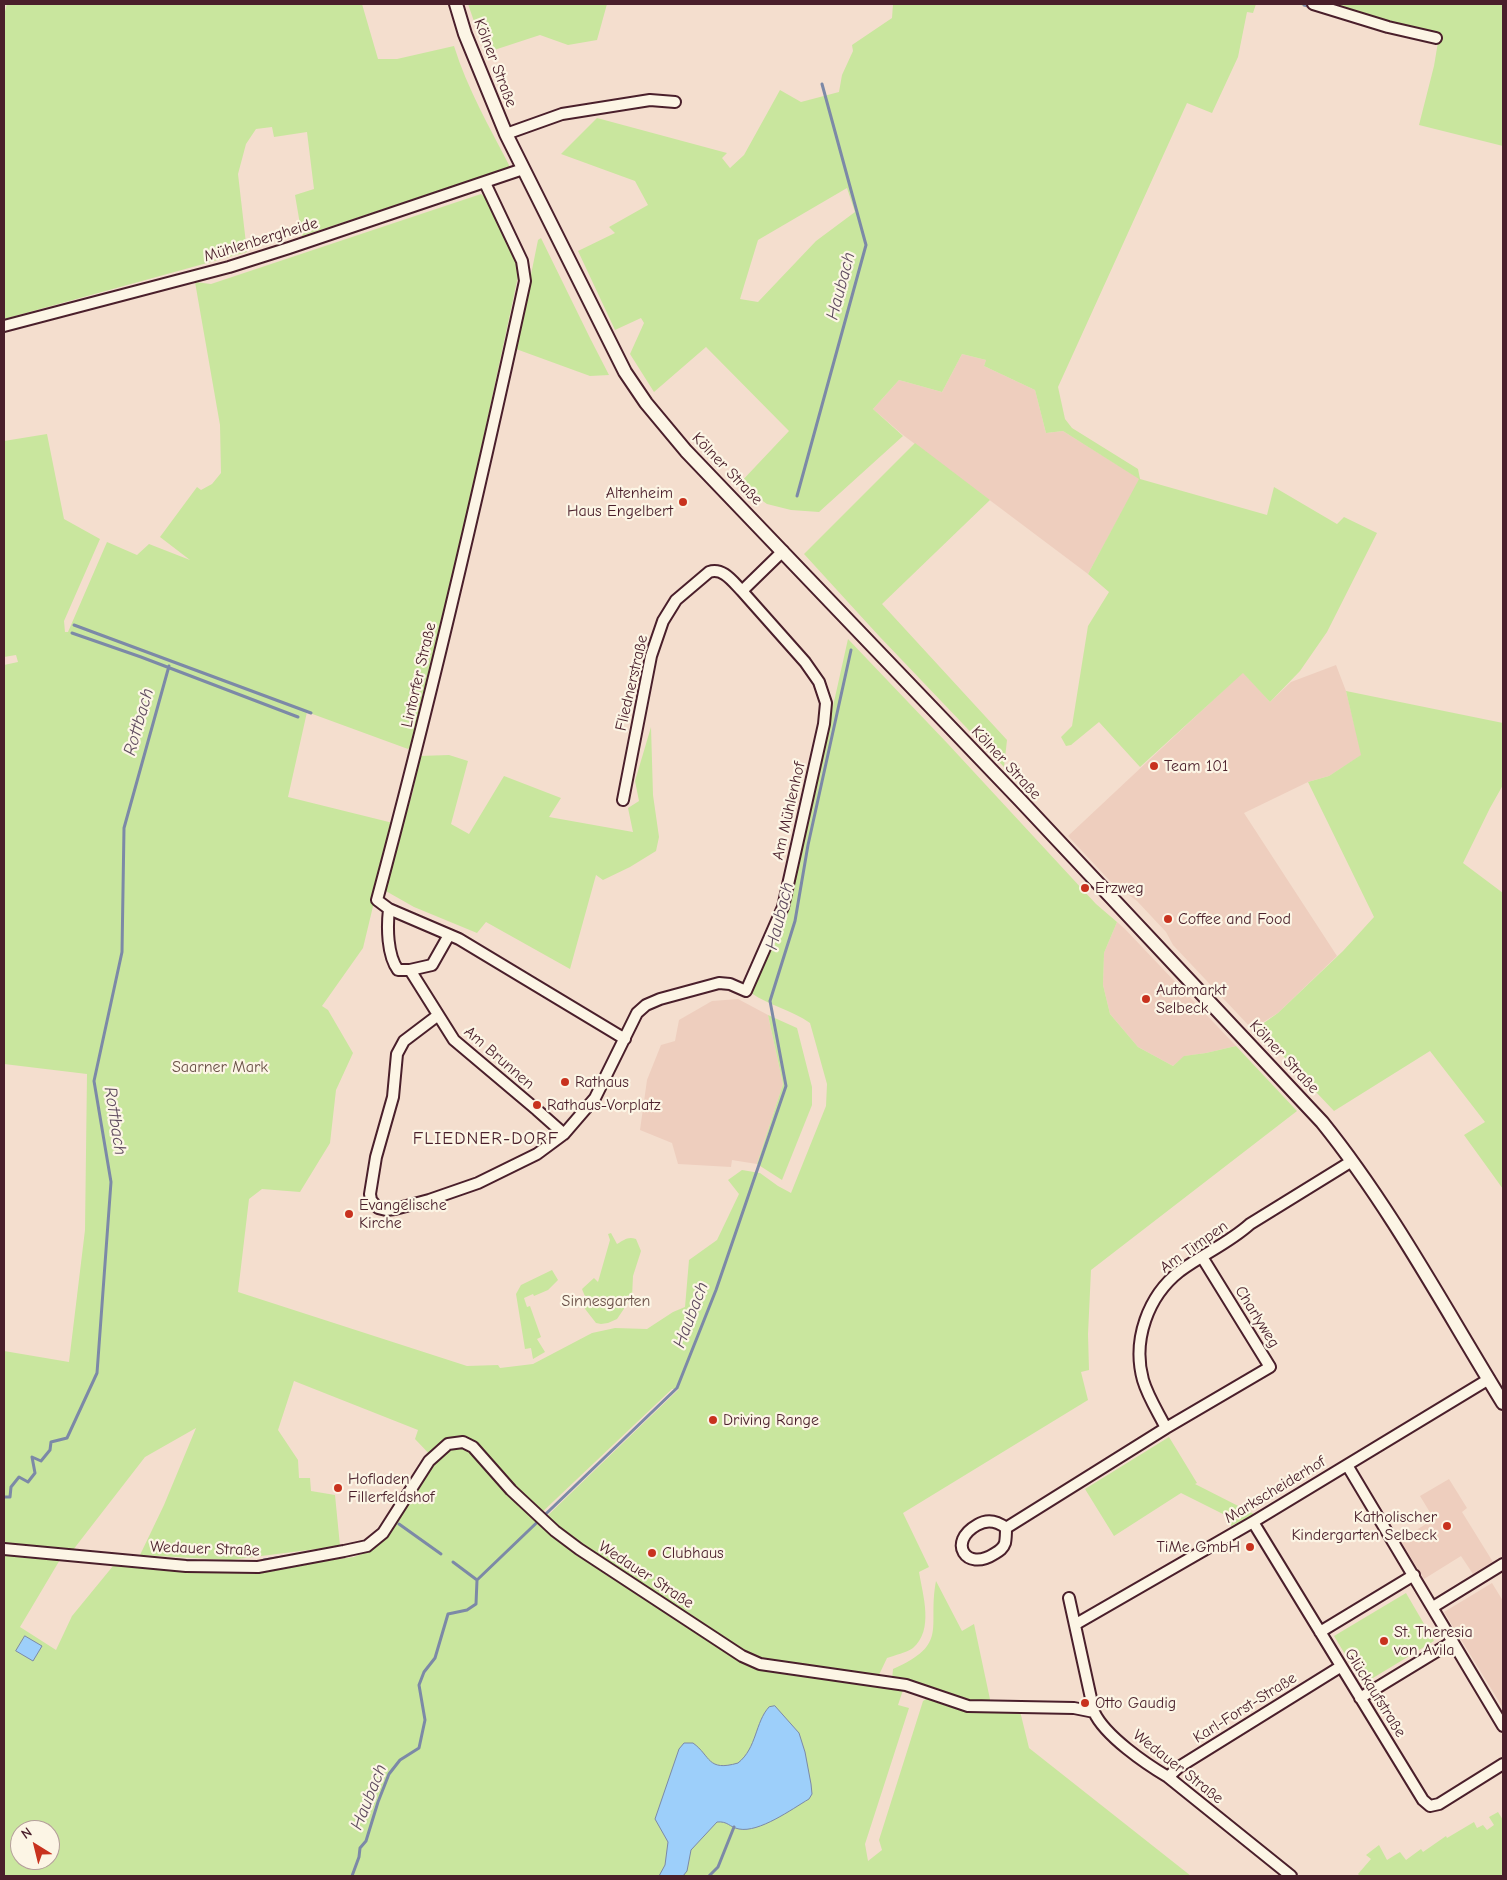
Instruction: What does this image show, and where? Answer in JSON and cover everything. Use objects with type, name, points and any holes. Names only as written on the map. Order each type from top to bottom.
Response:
[{"type":"main road","name":"Kölner Straße","points":[[456,4],[465,34],[506,134],[621,364],[646,403],[671,435],[783,551],[1322,1122],[1352,1160],[1388,1214],[1503,1403]]},
{"type":"street","points":[[1313,4],[1388,27],[1436,38]]},
{"type":"street","name":"Kölner Straße","points":[[506,134],[562,114],[650,100],[675,102]]},
{"type":"street","name":"Mühlenbergheide","points":[[4,326],[238,264],[486,183],[523,169]]},
{"type":"street","name":"Lintorfer Straße","points":[[389,909],[376,900],[408,782],[448,616],[524,281],[522,261],[486,183]]},
{"type":"street","points":[[742,591],[783,551]]},
{"type":"street","name":"Fliednerstraße","points":[[623,800],[651,656],[663,621],[676,600],[709,572],[714,570],[722,572],[742,591]]},
{"type":"street","name":"Am Mühlenhof","points":[[437,1016],[404,1041],[397,1054],[393,1098],[376,1157],[370,1194],[374,1205],[378,1208],[386,1210],[430,1200],[478,1183],[525,1161],[564,1134],[595,1098],[637,1013],[646,1005],[660,998],[719,982],[730,984],[746,991],[783,907],[824,724],[826,703],[819,682],[805,662],[742,591]]},
{"type":"street","points":[[389,909],[459,939],[625,1040]]},
{"type":"street","name":"Am Brunnen","points":[[389,909],[387,927],[394,964],[398,970],[410,970],[437,1016],[462,1048],[564,1134]]},
{"type":"street","points":[[410,970],[432,965],[449,935]]},
{"type":"street","name":"Am Timpen","points":[[1166,1428],[1149,1396],[1140,1362],[1142,1330],[1151,1305],[1169,1280],[1250,1224],[1352,1160]]},
{"type":"street","name":"Charlyweg","points":[[1166,1428],[1270,1367],[1202,1257]]},
{"type":"street","name":"Markscheiderhof","points":[[1076,1624],[1253,1522],[1489,1379]]},
{"type":"street","points":[[1006,1528],[1166,1428]]},
{"type":"street","name":"Wedauer Straße","points":[[4,1549],[186,1566],[258,1567],[367,1546],[382,1533],[429,1461],[448,1444],[462,1442],[473,1447],[511,1490],[579,1549],[742,1656],[760,1664],[906,1685],[968,1706],[1074,1708],[1094,1712],[1097,1720],[1109,1733],[1291,1876]]},
{"type":"street","points":[[1347,1465],[1503,1726]]},
{"type":"street","points":[[981,1522],[995,1522],[1006,1528],[1004,1546],[1001,1550],[986,1560],[968,1558],[962,1548],[962,1541],[967,1530],[981,1522]]},
{"type":"street","name":"Glückaufstraße","points":[[1253,1522],[1423,1800],[1430,1806],[1439,1804],[1503,1764]]},
{"type":"street","points":[[1433,1607],[1503,1564]]},
{"type":"street","points":[[1320,1632],[1414,1575]]},
{"type":"street","points":[[1068,1598],[1076,1624],[1094,1712]]},
{"type":"street","points":[[1360,1698],[1452,1642]]},
{"type":"street","name":"Karl-Forst-Straße","points":[[1168,1778],[1179,1767],[1340,1667]]},
{"type":"shaded area","points":[[962,354],[986,360],[984,366],[1035,390],[1046,433],[1063,431],[1140,479],[1088,574],[903,435],[873,409],[899,380],[942,392]]},
{"type":"shaded area","points":[[1336,665],[1346,691],[1362,755],[1329,776],[1308,782],[1244,813],[1337,956],[1278,1013],[1252,1029],[1173,945],[1166,932],[1137,901],[1110,881],[1068,836],[1243,672],[1270,702],[1291,682]]},
{"type":"shaded area","points":[[1117,922],[1236,1046],[1185,1056],[1173,1066],[1138,1047],[1110,1014],[1103,985],[1104,953]]},
{"type":"shaded area","points":[[738,999],[768,1015],[783,1084],[757,1164],[732,1160],[731,1167],[678,1164],[672,1143],[640,1130],[647,1080],[661,1045],[675,1041],[679,1020],[712,1001]]},
{"type":"shaded area","name":"Katholischer Kindergarten Selbeck","points":[[1449,1479],[1467,1508],[1462,1512],[1493,1562],[1473,1574],[1461,1556],[1424,1579],[1400,1540],[1434,1519],[1420,1496]]},
{"type":"shaded area","points":[[1492,1583],[1503,1601],[1503,1708],[1444,1612]]},
{"type":"green space","points":[[7,4],[362,4],[378,59],[397,59],[454,46],[472,92],[510,167],[302,236],[295,195],[314,189],[307,132],[274,137],[272,127],[256,129],[246,144],[238,174],[247,252],[4,319],[4,15]]},
{"type":"green space","points":[[468,4],[607,4],[597,40],[568,45],[540,35],[485,53]]},
{"type":"green space","points":[[893,4],[1256,4],[1253,13],[1247,12],[1238,57],[1212,113],[1187,103],[1058,387],[1065,419],[1072,428],[1138,469],[1140,479],[1267,515],[1274,487],[1337,524],[1344,517],[1377,533],[1327,632],[1300,671],[1270,702],[1243,673],[1140,767],[1099,722],[1071,745],[1066,746],[1061,737],[1072,726],[1088,626],[1109,592],[1088,574],[1139,479],[1063,431],[1046,433],[1035,390],[984,366],[986,360],[962,354],[942,392],[899,380],[873,409],[903,436],[819,512],[791,510],[767,504],[739,484],[789,431],[706,347],[654,392],[630,354],[644,323],[641,318],[615,330],[578,251],[615,233],[609,227],[648,205],[635,181],[561,154],[597,118],[727,153],[722,158],[730,168],[744,155],[780,90],[801,102],[839,92],[842,75],[853,51],[852,45],[892,18]],"holes":[[[847,188],[855,212],[816,241],[758,302],[740,299],[758,240]]]},
{"type":"green space","points":[[1297,4],[1503,4],[1503,146],[1419,125],[1438,42],[1389,31]]},
{"type":"green space","name":"Saarner Mark","points":[[481,194],[486,198],[517,261],[519,272],[414,745],[408,749],[307,712],[288,797],[393,823],[363,948],[322,1006],[328,1010],[353,1053],[336,1090],[330,1143],[300,1192],[262,1189],[249,1199],[238,1292],[467,1366],[498,1365],[500,1368],[533,1364],[592,1333],[615,1328],[647,1329],[673,1312],[685,1307],[689,1260],[717,1240],[739,1194],[728,1180],[742,1170],[760,1173],[791,1193],[826,1106],[827,1084],[810,1023],[751,993],[790,899],[848,639],[1096,904],[1117,922],[1104,953],[1103,985],[1110,1014],[1138,1047],[1173,1066],[1184,1056],[1236,1046],[1297,1111],[1091,1270],[1088,1334],[1089,1370],[1081,1372],[1088,1400],[903,1513],[929,1567],[919,1572],[925,1622],[919,1641],[913,1648],[887,1658],[878,1677],[759,1669],[903,1690],[898,1705],[909,1708],[865,1844],[868,1861],[882,1850],[879,1840],[923,1701],[929,1697],[968,1711],[1020,1711],[1029,1748],[1191,1876],[4,1876],[4,1351],[69,1362],[85,1230],[87,1074],[4,1064],[4,665],[18,662],[16,655],[4,657],[4,441],[47,434],[64,519],[100,539],[64,621],[65,632],[68,632],[107,542],[137,555],[149,544],[190,560],[160,537],[197,487],[201,490],[212,484],[221,473],[220,425],[195,282],[211,284]],"holes":[[[294,1381],[418,1430],[415,1439],[435,1460],[388,1536],[374,1549],[354,1557],[262,1569],[226,1571],[113,1566],[72,1616],[56,1650],[20,1627],[61,1558],[66,1559],[145,1457],[196,1428],[164,1505],[140,1555],[230,1560],[340,1546],[335,1495],[311,1491],[310,1478],[299,1478],[298,1460],[278,1430]],[[672,1389],[679,1389],[541,1522],[536,1518]]]},
{"type":"green space","points":[[541,238],[609,375],[590,376],[516,349],[538,240]]},
{"type":"green space","points":[[915,443],[990,500],[882,604],[1007,740],[1004,767],[804,554]]},
{"type":"green space","points":[[1346,691],[1503,723],[1503,785],[1463,863],[1503,893],[1503,1189],[1464,1135],[1485,1122],[1430,1051],[1334,1111],[1258,1027],[1278,1013],[1343,951],[1374,917],[1308,782],[1329,776],[1361,755]]},
{"type":"green space","points":[[651,727],[653,795],[659,837],[656,851],[630,867],[603,880],[596,875],[570,969],[486,922],[477,933],[414,907],[384,890],[413,791],[419,756],[449,755],[468,761],[451,824],[469,834],[504,776],[561,798],[549,817],[633,832],[628,808],[639,801],[635,781]]},
{"type":"green space","points":[[768,1015],[797,1028],[812,1087],[812,1105],[782,1180],[757,1164],[783,1084]]},
{"type":"green space","name":"Sinnesgarten","points":[[611,1233],[617,1244],[628,1238],[636,1239],[641,1251],[633,1276],[632,1297],[617,1319],[601,1324],[596,1323],[582,1305],[586,1299],[582,1289],[594,1278],[598,1282],[610,1240],[608,1234]]},
{"type":"green space","points":[[552,1270],[558,1280],[548,1290],[524,1298],[527,1307],[530,1306],[541,1337],[537,1339],[545,1352],[533,1359],[531,1348],[525,1349],[516,1294],[521,1285]]},
{"type":"green space","points":[[1169,1437],[1197,1483],[1195,1484],[1254,1514],[1231,1526],[1231,1518],[1181,1493],[1114,1536],[1085,1489]]},
{"type":"green space","points":[[936,1581],[962,1631],[974,1624],[991,1704],[971,1704],[892,1680],[893,1669],[911,1660],[923,1651],[929,1643],[933,1633]]},
{"type":"green space","points":[[1406,1593],[1434,1641],[1363,1684],[1334,1636]]},
{"type":"green space","points":[[1498,1812],[1503,1820],[1503,1876],[1360,1876],[1358,1874],[1371,1859],[1366,1855],[1379,1845],[1387,1860],[1400,1852],[1406,1860],[1421,1849],[1423,1852],[1446,1836],[1447,1838],[1474,1822],[1477,1828],[1483,1825],[1487,1830],[1494,1825],[1489,1817]]},
{"type":"water","points":[[25,1636],[42,1646],[33,1661],[16,1651]]},
{"type":"water","points":[[775,1706],[799,1733],[811,1784],[812,1794],[809,1799],[775,1819],[756,1827],[739,1829],[724,1822],[717,1822],[691,1850],[687,1871],[683,1876],[659,1876],[665,1865],[668,1842],[655,1819],[679,1749],[684,1743],[693,1743],[715,1764],[720,1766],[738,1763],[749,1750],[764,1713],[769,1707]]},
{"type":"waterway","points":[[1304,5],[1312,7]]},
{"type":"waterway","name":"Haubach","points":[[797,496],[866,245],[822,84]]},
{"type":"waterway","points":[[74,625],[311,713]]},
{"type":"waterway","points":[[72,633],[141,657],[298,717]]},
{"type":"waterway","name":"Haubach","points":[[352,1876],[359,1857],[360,1848],[366,1841],[389,1774],[400,1760],[419,1748],[425,1720],[419,1685],[424,1672],[435,1658],[448,1614],[467,1610],[476,1604],[477,1580],[677,1388],[716,1290],[786,1086],[770,1001],[795,921],[808,845],[851,650]]},
{"type":"waterway","name":"Rottbach","points":[[4,1497],[10,1497],[11,1487],[19,1477],[28,1482],[35,1473],[32,1457],[41,1461],[50,1450],[51,1442],[67,1438],[97,1373],[111,1182],[94,1081],[122,952],[124,828],[169,666]]},
{"type":"waterway","points":[[377,1533],[385,1521]]},
{"type":"waterway","points":[[399,1524],[441,1554]]},
{"type":"waterway","points":[[264,1560],[283,1557]]},
{"type":"waterway","points":[[175,1560],[196,1561]]},
{"type":"waterway","points":[[245,1562],[253,1562]]},
{"type":"waterway","points":[[453,1562],[477,1580]]},
{"type":"waterway","points":[[709,1876],[718,1867],[734,1827]]},
{"type":"place","name":"Altenheim Haus Engelbert","points":[[683,502]]},
{"type":"place","name":"Team 101","points":[[1154,766]]},
{"type":"place","name":"Erzweg","points":[[1085,888]]},
{"type":"place","name":"Coffee and Food","points":[[1168,919]]},
{"type":"place","name":"Automarkt Selbeck","points":[[1146,999]]},
{"type":"place","name":"Rathaus","points":[[565,1082]]},
{"type":"place","name":"Rathaus-Vorplatz","points":[[537,1105]]},
{"type":"place","name":"Evangelische Kirche","points":[[349,1214]]},
{"type":"place","name":"Driving Range","points":[[713,1420]]},
{"type":"place","name":"Hofladen Fillerfeldshof","points":[[338,1488]]},
{"type":"place","name":"Katholischer Kindergarten Selbeck","points":[[1447,1526]]},
{"type":"place","name":"TiMe GmbH","points":[[1250,1547]]},
{"type":"place","name":"Clubhaus","points":[[652,1553]]},
{"type":"place","name":"St. Theresia von Avila","points":[[1384,1641]]},
{"type":"place","name":"Otto Gaudig","points":[[1085,1703]]},
{"type":"district","name":"FLIEDNER-DORF","points":[[486,1139]]}]
